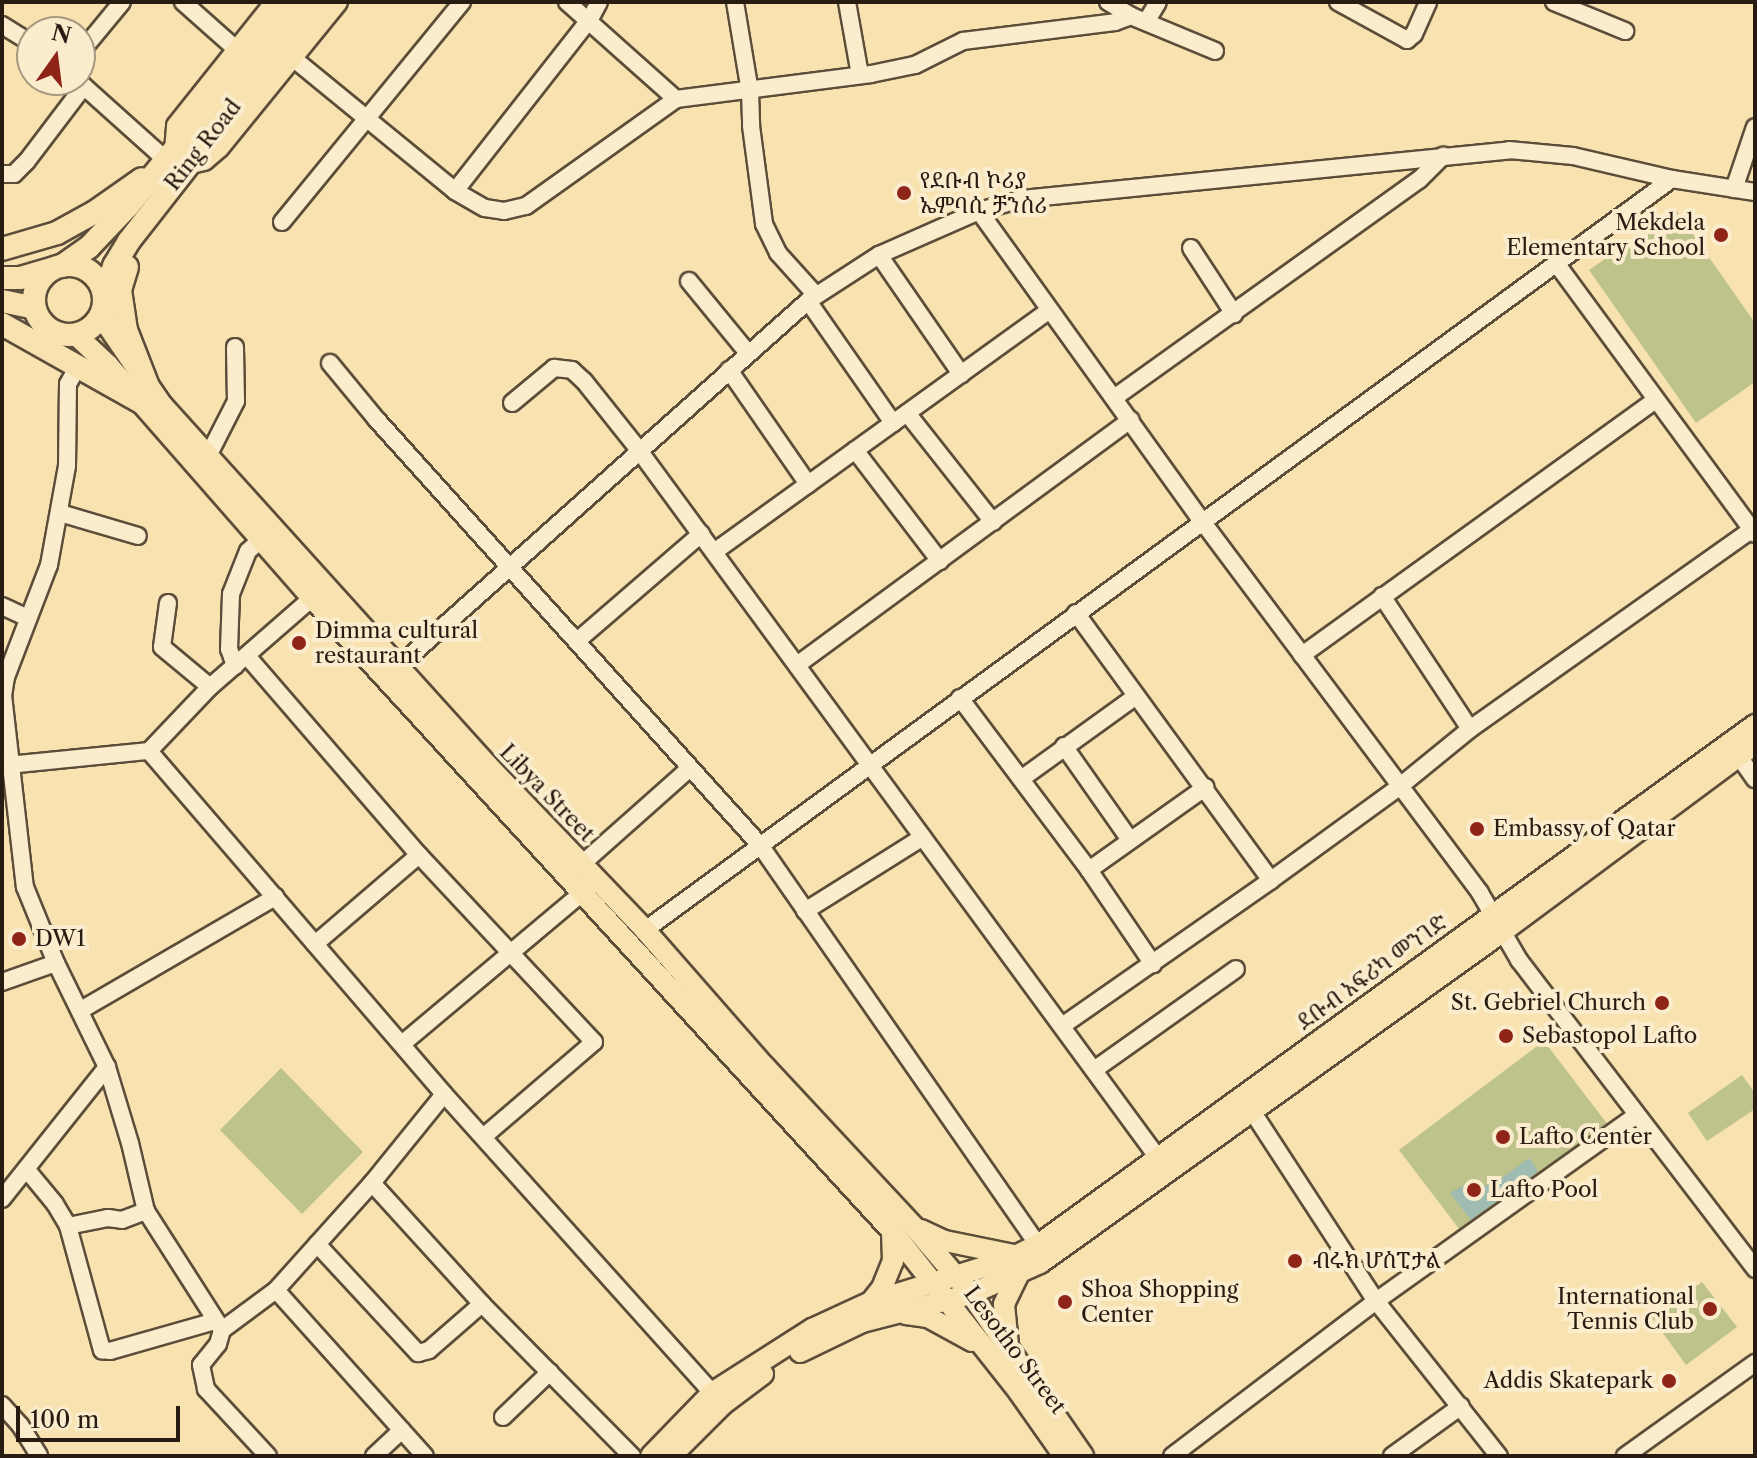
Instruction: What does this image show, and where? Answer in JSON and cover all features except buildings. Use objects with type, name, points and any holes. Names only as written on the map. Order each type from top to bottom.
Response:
[{"type":"highway","name":"Ring Road","points":[[102,306],[114,266],[152,211],[172,161],[296,2]]},
{"type":"highway","name":"Ring Road","points":[[2,278],[20,278],[57,267],[99,238],[316,2]]},
{"type":"highway","points":[[2,249],[57,233],[172,161]]},
{"type":"highway","points":[[144,393],[126,330],[120,290],[152,211]]},
{"type":"highway","points":[[57,267],[90,272],[102,287],[102,306],[95,325],[76,335],[65,336],[45,327],[34,308],[39,281],[57,267]]},
{"type":"highway","points":[[2,301],[34,308]]},
{"type":"highway","points":[[2,324],[78,366],[144,393]]},
{"type":"main road","points":[[276,2],[177,126],[172,161],[204,160],[219,147],[294,59],[337,2]]},
{"type":"main road","name":"Libya Street","points":[[102,306],[144,393],[263,538],[399,666],[582,864],[589,886],[645,930],[971,1294]]},
{"type":"main road","name":"Libya Street","points":[[76,335],[144,393],[208,456],[318,592],[589,886],[931,1278]]},
{"type":"main road","name":"ደቡብ አፍሪካ መንገድ","points":[[1018,1264],[1066,1246],[1164,1165],[1741,748],[1755,725]]},
{"type":"main road","name":"ደቡብ አፍሪካ መንገድ","points":[[1018,1264],[1038,1245],[1252,1111],[1497,923]]},
{"type":"main road","points":[[914,1227],[945,1241],[1018,1264]]},
{"type":"main road","points":[[871,1302],[882,1288],[893,1261],[892,1231]]},
{"type":"main road","points":[[651,1456],[712,1393],[812,1329],[931,1278],[1018,1264]]},
{"type":"main road","points":[[671,1456],[723,1404],[761,1375],[818,1341],[862,1322],[971,1294],[1018,1264]]},
{"type":"main road","points":[[1011,1355],[1004,1324],[1004,1304],[1018,1264]]},
{"type":"main road","name":"Lesotho Street","points":[[931,1278],[1065,1451]]},
{"type":"main road","name":"Lesotho Street","points":[[971,1294],[1011,1355],[1065,1451]]},
{"type":"main road","points":[[898,1313],[928,1317],[958,1331],[984,1350]]},
{"type":"street","points":[[96,34],[122,2]]},
{"type":"street","points":[[183,2],[236,49]]},
{"type":"street","points":[[282,222],[462,2]]},
{"type":"street","points":[[567,2],[590,19],[676,99]]},
{"type":"street","points":[[455,191],[590,19],[599,2]]},
{"type":"street","points":[[735,2],[750,92],[751,126],[764,224],[778,253],[812,298],[893,423]]},
{"type":"street","points":[[847,2],[860,75]]},
{"type":"street","points":[[1108,2],[1139,19],[1215,51]]},
{"type":"street","points":[[294,59],[455,191],[485,208],[504,211],[526,206],[676,99],[750,92],[915,65],[963,41],[1139,19],[1158,2]]},
{"type":"street","points":[[1338,2],[1407,40],[1414,34],[1428,2]]},
{"type":"street","points":[[1554,2],[1625,31]]},
{"type":"street","points":[[2,174],[14,174],[27,161],[71,96]]},
{"type":"street","points":[[95,96],[172,161]]},
{"type":"street","points":[[1734,189],[1755,127]]},
{"type":"street","points":[[399,666],[511,568],[638,449],[812,298],[879,255],[979,211],[1022,199],[1509,150],[1573,156],[1672,179],[1755,192]]},
{"type":"street","points":[[1114,398],[1420,179],[1443,156]]},
{"type":"street","points":[[645,930],[1672,179]]},
{"type":"street","points":[[979,211],[1202,521],[1480,893],[1519,960],[1755,1269]]},
{"type":"street","points":[[1191,248],[1234,314]]},
{"type":"street","points":[[879,255],[961,374]]},
{"type":"street","points":[[1062,1026],[1399,787],[1470,729],[1753,531],[1556,263]]},
{"type":"street","points":[[689,281],[748,353]]},
{"type":"street","points":[[714,552],[1049,310]]},
{"type":"street","points":[[208,456],[236,401],[235,347]]},
{"type":"street","points":[[330,363],[760,845],[1038,1245]]},
{"type":"street","points":[[78,366],[68,384],[67,466],[49,565],[3,695],[7,774],[25,887],[56,963],[107,1067],[146,1211],[219,1326],[218,1344],[201,1365],[206,1389],[268,1456]]},
{"type":"street","points":[[512,403],[554,368],[563,367],[584,381],[701,534],[1164,1165]]},
{"type":"street","points":[[729,370],[808,484]]},
{"type":"street","points":[[1302,655],[1656,400]]},
{"type":"street","points":[[907,413],[993,522]]},
{"type":"street","points":[[797,665],[1131,420]]},
{"type":"street","points":[[855,450],[940,561]]},
{"type":"street","points":[[60,513],[138,536]]},
{"type":"street","points":[[577,641],[701,534]]},
{"type":"street","points":[[263,538],[248,551],[231,594],[229,649],[594,1042],[483,1137]]},
{"type":"street","points":[[7,774],[149,751],[210,687],[318,592]]},
{"type":"street","points":[[1382,596],[1470,729]]},
{"type":"street","points":[[168,603],[162,647],[210,687]]},
{"type":"street","points":[[2,606],[28,618]]},
{"type":"street","points":[[1076,613],[1271,880]]},
{"type":"street","points":[[1021,779],[1136,696]]},
{"type":"street","points":[[960,698],[1089,870],[1153,964]]},
{"type":"street","points":[[1064,746],[1130,840]]},
{"type":"street","points":[[1741,748],[1755,779]]},
{"type":"street","points":[[149,751],[444,1094],[712,1393]]},
{"type":"street","points":[[582,864],[690,768]]},
{"type":"street","points":[[1089,870],[1206,787]]},
{"type":"street","points":[[805,911],[923,837]]},
{"type":"street","points":[[315,944],[419,855]]},
{"type":"street","points":[[402,1044],[589,886]]},
{"type":"street","points":[[81,1010],[275,897]]},
{"type":"street","points":[[2,982],[56,963]]},
{"type":"street","points":[[1094,1070],[1236,969]]},
{"type":"street","points":[[2,1199],[107,1067]]},
{"type":"street","points":[[27,1170],[55,1204],[68,1226],[102,1350],[110,1351],[219,1326],[276,1290],[372,1183],[444,1094]]},
{"type":"street","points":[[1252,1111],[1376,1301],[1499,1456]]},
{"type":"street","points":[[1172,1456],[1376,1301],[1637,1115]]},
{"type":"street","points":[[372,1183],[482,1304],[632,1456]]},
{"type":"street","points":[[68,1226],[108,1218],[122,1220],[146,1211]]},
{"type":"street","points":[[317,1244],[418,1353],[429,1350],[482,1304]]},
{"type":"street","points":[[276,1290],[425,1456]]},
{"type":"street","points":[[1625,1456],[1755,1363]]},
{"type":"street","points":[[503,1417],[550,1372]]},
{"type":"street","points":[[2,1405],[39,1455]]},
{"type":"street","points":[[1392,1456],[1461,1406]]},
{"type":"street","points":[[374,1456],[402,1430]]},
{"type":"green space","points":[[1676,210],[1755,323],[1755,382],[1696,423],[1589,270]]},
{"type":"green space","name":"Lafto Center","points":[[1544,1041],[1608,1125],[1463,1234],[1399,1150]]},
{"type":"green space","points":[[281,1068],[363,1152],[302,1214],[220,1130]]},
{"type":"green space","points":[[1742,1075],[1755,1093],[1755,1109],[1707,1141],[1688,1113]]},
{"type":"green space","name":"International Tennis Club","points":[[1702,1282],[1737,1327],[1686,1365],[1652,1318]]},
{"type":"water","points":[[1529,1158],[1538,1171],[1471,1220],[1450,1193],[1468,1183],[1491,1186]]},
{"type":"place","name":"የደቡብ ኮሪያ ኤምባሲ ቻንሰሪ","points":[[904,193]]},
{"type":"place","name":"Mekdela Elementary School","points":[[1721,235]]},
{"type":"place","name":"Dimma cultural restaurant","points":[[299,643]]},
{"type":"place","name":"Embassy of Qatar","points":[[1477,829]]},
{"type":"place","name":"DW1","points":[[19,939]]},
{"type":"place","name":"St. Gebriel Church","points":[[1662,1003]]},
{"type":"place","name":"Sebastopol Lafto","points":[[1506,1036]]},
{"type":"place","name":"Lafto Center","points":[[1503,1137]]},
{"type":"place","name":"Lafto Pool","points":[[1474,1190]]},
{"type":"place","name":"ብሩክ ሆስፒታል","points":[[1295,1261]]},
{"type":"place","name":"Shoa Shopping Center","points":[[1065,1302]]},
{"type":"place","name":"International Tennis Club","points":[[1710,1309]]},
{"type":"place","name":"Addis Skatepark","points":[[1669,1381]]}]
